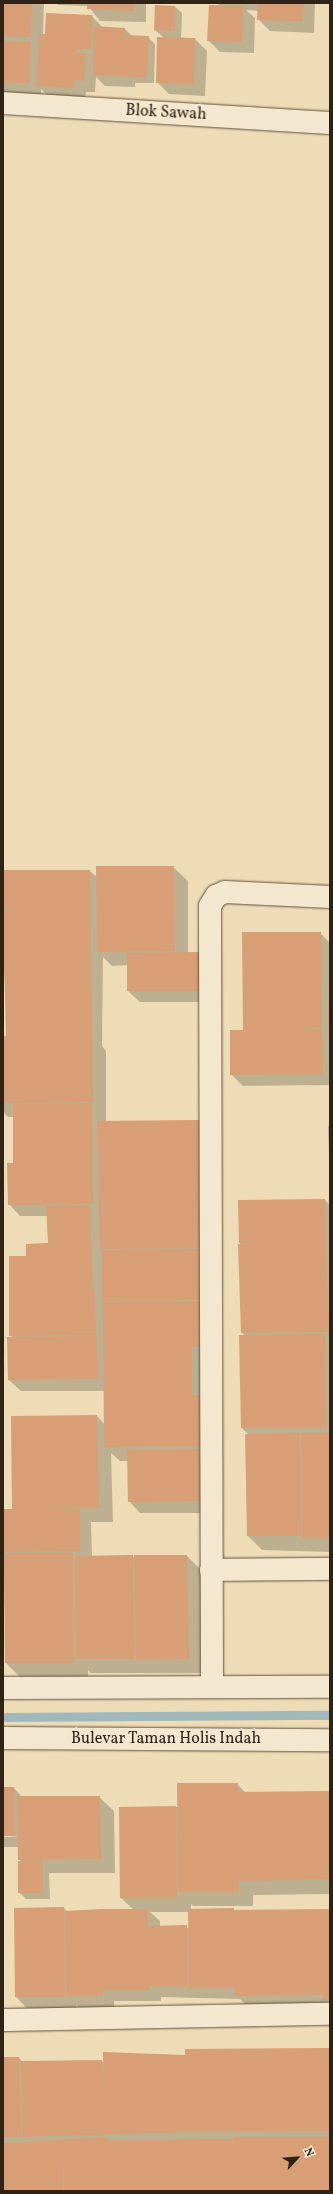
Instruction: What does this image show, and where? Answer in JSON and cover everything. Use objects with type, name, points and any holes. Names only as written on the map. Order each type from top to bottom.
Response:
[{"type":"street","name":"Blok Sawah","points":[[3,103],[330,123]]},
{"type":"street","points":[[212,1686],[210,906],[216,896],[225,892],[330,897]]},
{"type":"street","points":[[211,1570],[330,1569]]},
{"type":"street","points":[[3,1688],[212,1686],[330,1687]]},
{"type":"street","name":"Bulevar Taman Holis Indah","points":[[3,1738],[330,1740]]},
{"type":"street","points":[[3,2020],[330,2014]]},
{"type":"building","points":[[3,3],[32,3],[31,37],[3,36]]},
{"type":"building","points":[[87,3],[135,3],[134,11],[87,9]]},
{"type":"building","points":[[258,3],[304,3],[303,21],[257,20]]},
{"type":"building","points":[[155,5],[175,6],[175,31],[154,30]]},
{"type":"building","points":[[209,5],[243,6],[242,42],[207,41]]},
{"type":"building","points":[[46,13],[92,15],[91,49],[75,49],[76,53],[86,53],[84,81],[75,80],[74,88],[37,86],[39,34],[45,34]]},
{"type":"building","points":[[94,26],[125,28],[125,35],[149,36],[147,77],[93,75]]},
{"type":"building","points":[[157,37],[195,38],[194,84],[156,83]]},
{"type":"building","points":[[3,41],[31,42],[29,83],[3,82]]},
{"type":"building","points":[[96,866],[174,866],[175,951],[97,952]]},
{"type":"building","points":[[3,870],[90,870],[93,1102],[3,1103],[3,1036],[6,1036],[3,911],[21,911],[3,910]]},
{"type":"building","points":[[242,932],[321,932],[322,1028],[285,1029],[322,1029],[323,1074],[230,1075],[230,1030],[243,1030]]},
{"type":"building","points":[[199,952],[199,991],[127,991],[127,953]]},
{"type":"building","points":[[328,1000],[330,1000],[330,1043],[329,1043]]},
{"type":"building","points":[[92,1103],[93,1204],[8,1205],[7,1163],[13,1163],[13,1104]]},
{"type":"building","points":[[201,1120],[205,1248],[100,1249],[97,1121]]},
{"type":"building","points":[[328,1126],[330,1126],[330,1156],[329,1156]]},
{"type":"building","points":[[325,1199],[329,1332],[241,1333],[238,1244],[263,1243],[239,1243],[238,1200]]},
{"type":"building","points":[[90,1205],[93,1290],[45,1291],[95,1290],[96,1335],[9,1336],[9,1256],[26,1256],[26,1244],[48,1243],[46,1206]]},
{"type":"building","points":[[202,1249],[203,1300],[102,1301],[102,1250]]},
{"type":"building","points":[[201,1301],[201,1347],[192,1347],[192,1395],[147,1396],[208,1395],[209,1446],[104,1447],[103,1302]]},
{"type":"building","points":[[325,1334],[327,1428],[241,1428],[239,1335]]},
{"type":"building","points":[[97,1336],[98,1379],[8,1380],[7,1337]]},
{"type":"building","points":[[97,1415],[99,1508],[12,1509],[11,1416]]},
{"type":"building","points":[[300,1433],[301,1536],[247,1536],[245,1434]]},
{"type":"building","points":[[301,1433],[330,1433],[330,1538],[302,1538]]},
{"type":"building","points":[[208,1449],[208,1501],[128,1502],[127,1450]]},
{"type":"building","points":[[3,1509],[80,1509],[80,1551],[3,1552]]},
{"type":"building","points":[[4,1553],[73,1553],[74,1663],[5,1663]]},
{"type":"building","points":[[133,1555],[135,1659],[76,1659],[75,1556]]},
{"type":"building","points":[[134,1555],[187,1555],[189,1659],[136,1660]]},
{"type":"building","points":[[177,1783],[238,1783],[238,1792],[330,1791],[330,1879],[239,1881],[239,1892],[178,1892]]},
{"type":"building","points":[[3,1787],[14,1787],[14,1836],[3,1836]]},
{"type":"building","points":[[17,1796],[100,1796],[101,1859],[18,1860]]},
{"type":"building","points":[[176,1806],[177,1898],[120,1898],[119,1807]]},
{"type":"building","points":[[43,1860],[43,1893],[18,1893],[18,1861]]},
{"type":"building","points":[[64,1907],[65,1997],[15,1997],[14,1908]]},
{"type":"building","points":[[234,1908],[235,1988],[189,1988],[188,1909]]},
{"type":"building","points":[[148,1909],[148,1926],[187,1925],[188,1986],[149,1986],[149,1990],[103,1990],[103,1996],[66,1996],[65,1911]]},
{"type":"building","points":[[330,1909],[330,2000],[323,2000],[323,1995],[235,1996],[234,1910]]},
{"type":"building","points":[[330,2048],[330,2131],[186,2132],[22,2137],[21,2061],[102,2060],[103,2097],[103,2052],[185,2055],[185,2049]]},
{"type":"building","points":[[3,2057],[19,2057],[21,2137],[3,2137]]},
{"type":"building","points":[[107,2137],[107,2140],[146,2140],[234,2139],[234,2137],[330,2137],[330,2191],[64,2191],[63,2148],[63,2191],[3,2191],[3,2143]]},
{"type":"waterway","points":[[6,1717],[330,1715]]}]
